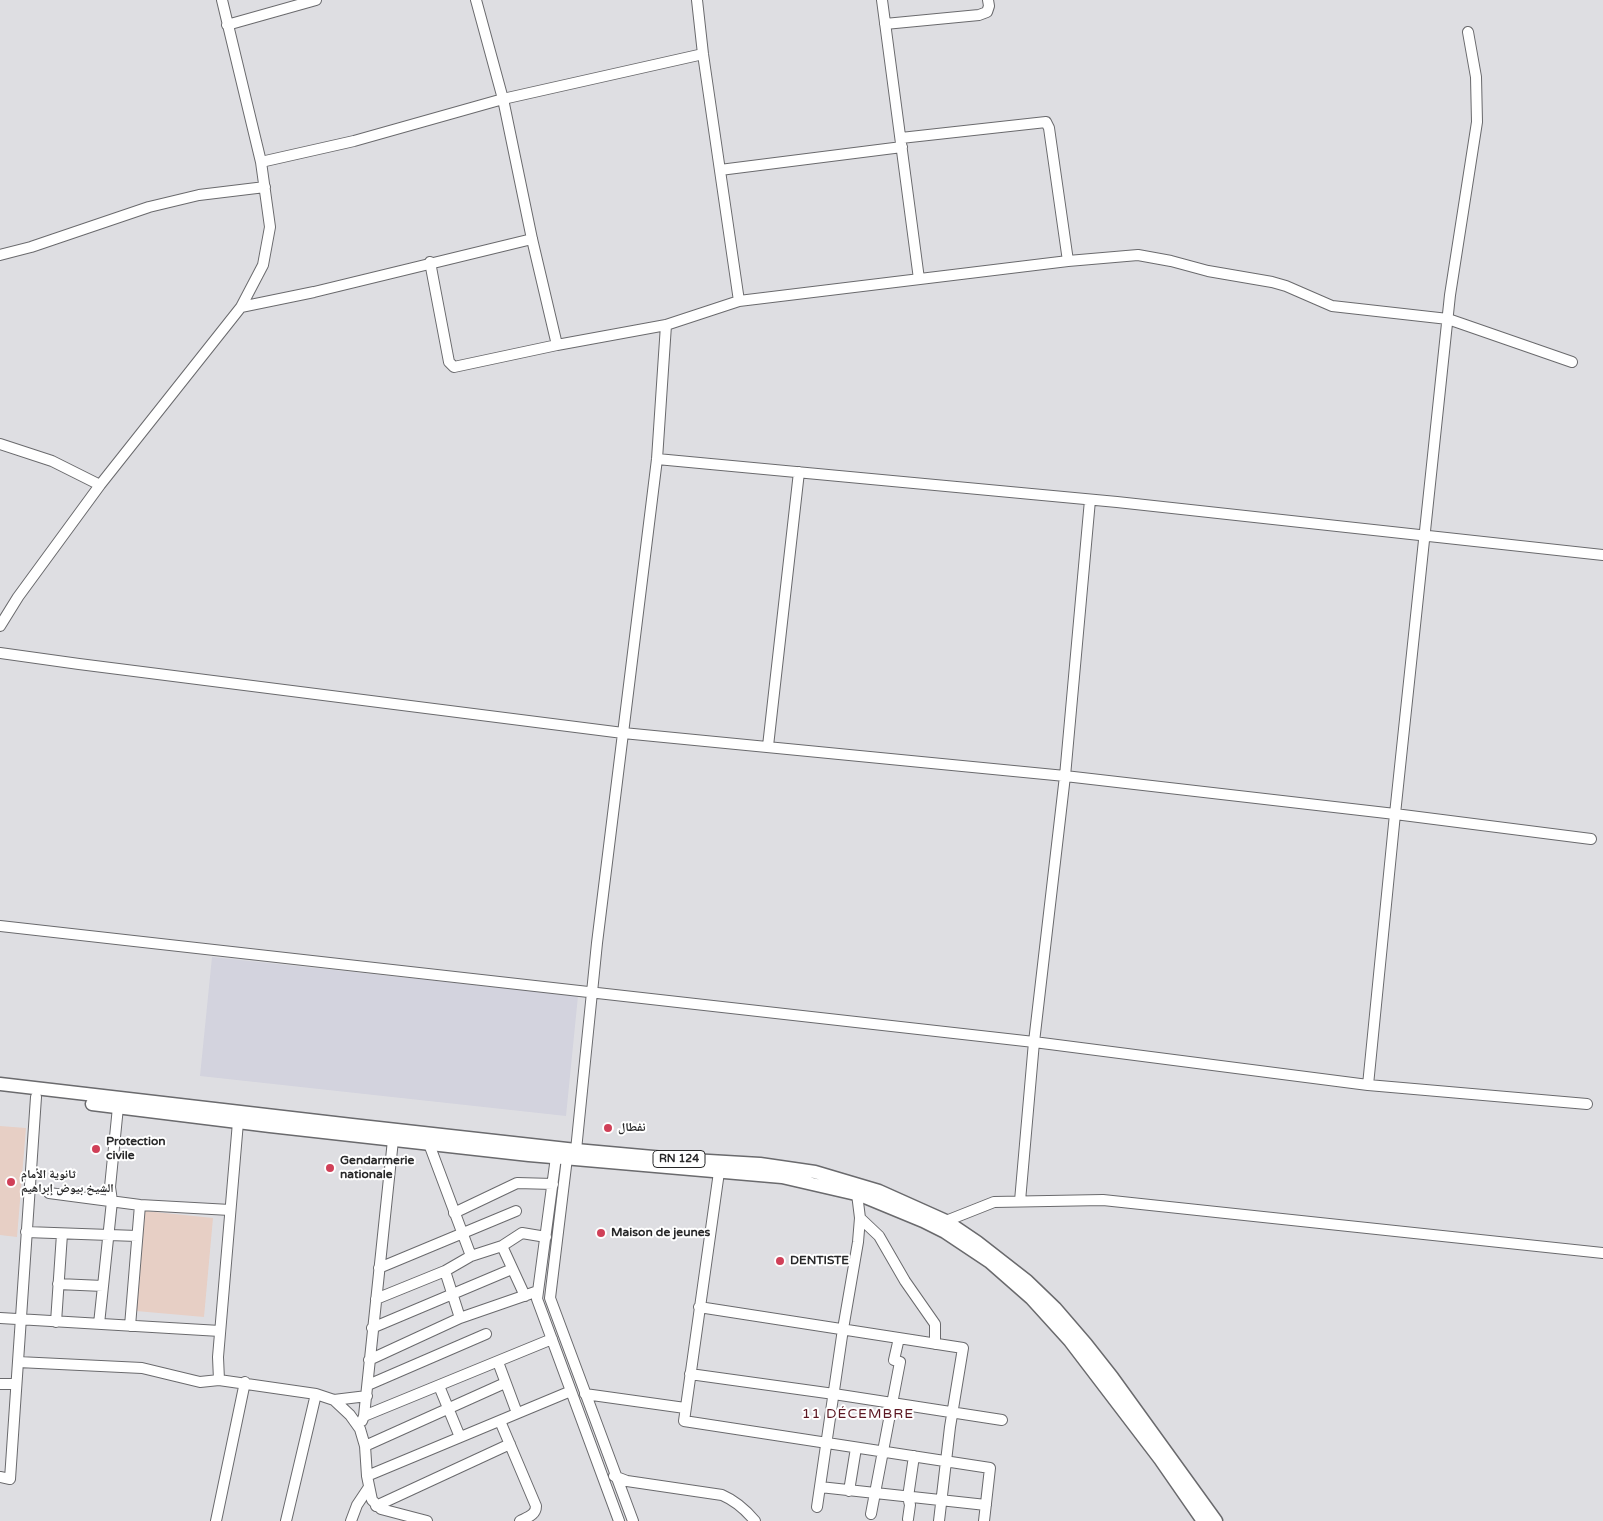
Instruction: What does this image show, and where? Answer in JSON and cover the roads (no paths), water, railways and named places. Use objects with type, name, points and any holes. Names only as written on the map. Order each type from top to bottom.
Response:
[{"type":"main road","name":"RN 124","points":[[0,1084],[352,1125],[567,1155],[782,1177],[857,1194],[946,1221],[977,1242],[1027,1281],[1055,1308],[1082,1347],[1216,1521]]},
{"type":"main road","name":"RN 124","points":[[0,1092],[428,1144],[567,1155],[760,1164],[816,1172],[880,1191],[925,1216],[1010,1279],[1082,1347]]},
{"type":"main road","name":"RN 124","points":[[1146,1431],[1203,1521]]},
{"type":"street","points":[[0,626],[18,597],[100,485],[241,307],[263,265],[270,227],[265,187],[261,162],[222,0]]},
{"type":"street","points":[[227,25],[316,0]]},
{"type":"street","points":[[476,0],[503,99],[532,239],[557,345]]},
{"type":"street","points":[[697,0],[703,54],[739,301]]},
{"type":"street","points":[[882,0],[919,279]]},
{"type":"street","points":[[885,24],[979,16],[986,12],[989,6],[988,0]]},
{"type":"street","points":[[1368,1085],[1448,320],[1476,122],[1476,77],[1468,32]]},
{"type":"street","points":[[261,162],[354,141],[503,99],[703,54]]},
{"type":"street","points":[[720,170],[1046,122],[1050,128],[1068,261]]},
{"type":"street","points":[[0,255],[40,244],[149,207],[199,195],[265,187]]},
{"type":"street","points":[[241,307],[314,292],[430,262],[532,239]]},
{"type":"street","points":[[430,262],[449,362],[454,367],[557,345],[666,325],[739,301],[1068,261],[1138,255],[1286,286],[1332,306],[1448,320],[1572,362]]},
{"type":"street","points":[[619,1521],[610,1476],[585,1394],[550,1298],[567,1155],[592,992],[657,460],[666,325]]},
{"type":"street","points":[[0,444],[52,461],[100,485]]},
{"type":"street","points":[[657,460],[1117,502],[1603,555]]},
{"type":"street","points":[[768,746],[799,472]]},
{"type":"street","points":[[1020,1201],[1034,1042],[1065,776],[1090,500]]},
{"type":"street","points":[[0,653],[623,733],[1065,776],[1395,814],[1591,839]]},
{"type":"street","points":[[0,926],[1034,1042],[1368,1085],[1587,1104]]},
{"type":"street","points":[[0,1478],[10,1479],[36,1097]]},
{"type":"street","points":[[99,1324],[109,1236],[112,1200],[110,1187],[118,1107]]},
{"type":"street","points":[[219,1380],[218,1357],[238,1122]]},
{"type":"street","points":[[360,1429],[364,1416],[367,1390],[393,1140]]},
{"type":"street","points":[[428,1144],[471,1256]]},
{"type":"street","points":[[567,1155],[553,1184],[537,1299],[571,1391],[633,1521]]},
{"type":"street","points":[[719,1172],[684,1421],[990,1468],[984,1521]]},
{"type":"street","points":[[454,1213],[517,1183],[553,1184]]},
{"type":"street","points":[[49,1193],[140,1205],[230,1210]]},
{"type":"street","points":[[817,1507],[843,1329],[858,1242],[860,1218],[857,1194]]},
{"type":"street","points":[[946,1221],[994,1202],[1103,1200],[1603,1253]]},
{"type":"street","points":[[130,1326],[140,1205]]},
{"type":"street","points":[[379,1268],[516,1211]]},
{"type":"street","points":[[860,1218],[879,1236],[906,1282],[935,1324],[935,1344]]},
{"type":"street","points":[[26,1232],[137,1236]]},
{"type":"street","points":[[376,1299],[445,1271],[471,1256],[502,1246],[522,1233],[546,1237]]},
{"type":"street","points":[[56,1322],[62,1234]]},
{"type":"street","points":[[502,1246],[525,1296]]},
{"type":"street","points":[[372,1328],[512,1269]]},
{"type":"street","points":[[445,1271],[460,1318]]},
{"type":"street","points":[[58,1284],[103,1286]]},
{"type":"street","points":[[369,1360],[460,1318],[538,1291]]},
{"type":"street","points":[[699,1307],[962,1348],[939,1521]]},
{"type":"street","points":[[0,1318],[220,1331]]},
{"type":"street","points":[[334,1400],[367,1390],[486,1334]]},
{"type":"street","points":[[871,1514],[900,1362],[894,1360],[899,1338]]},
{"type":"street","points":[[364,1416],[552,1340]]},
{"type":"street","points":[[18,1362],[142,1368],[200,1382],[219,1380],[245,1382],[316,1394],[334,1400],[350,1415],[360,1429],[365,1446],[369,1487],[372,1500],[376,1506],[380,1510],[427,1521]]},
{"type":"street","points":[[498,1362],[517,1413]]},
{"type":"street","points":[[690,1374],[892,1402],[1002,1420]]},
{"type":"street","points":[[216,1521],[245,1382]]},
{"type":"street","points":[[365,1446],[505,1382]]},
{"type":"street","points":[[0,1384],[16,1384]]},
{"type":"street","points":[[440,1386],[460,1437]]},
{"type":"street","points":[[367,1476],[571,1391]]},
{"type":"street","points":[[286,1521],[316,1394]]},
{"type":"street","points":[[585,1394],[685,1408]]},
{"type":"street","points":[[500,1421],[536,1506],[536,1511],[533,1515],[520,1521]]},
{"type":"street","points":[[376,1506],[510,1444]]},
{"type":"street","points":[[849,1491],[856,1448]]},
{"type":"street","points":[[908,1519],[910,1505],[908,1497],[914,1456]]},
{"type":"street","points":[[610,1476],[627,1481],[722,1495],[734,1500],[755,1521]]},
{"type":"street","points":[[351,1521],[369,1487]]},
{"type":"street","points":[[820,1487],[986,1505]]},
{"type":"place","name":"نفطال","points":[[608,1128]]},
{"type":"place","name":"Protection civile","points":[[96,1149]]},
{"type":"place","name":"Gendarmerie nationale","points":[[330,1168]]},
{"type":"place","name":"ثانوية الأمام الشيخ بيوض إبراهيم","points":[[11,1182]]},
{"type":"place","name":"Maison de jeunes","points":[[601,1233]]},
{"type":"place","name":"DENTISTE","points":[[780,1261]]},
{"type":"district","name":"11 DÉCEMBRE","points":[[858,1414]]}]
